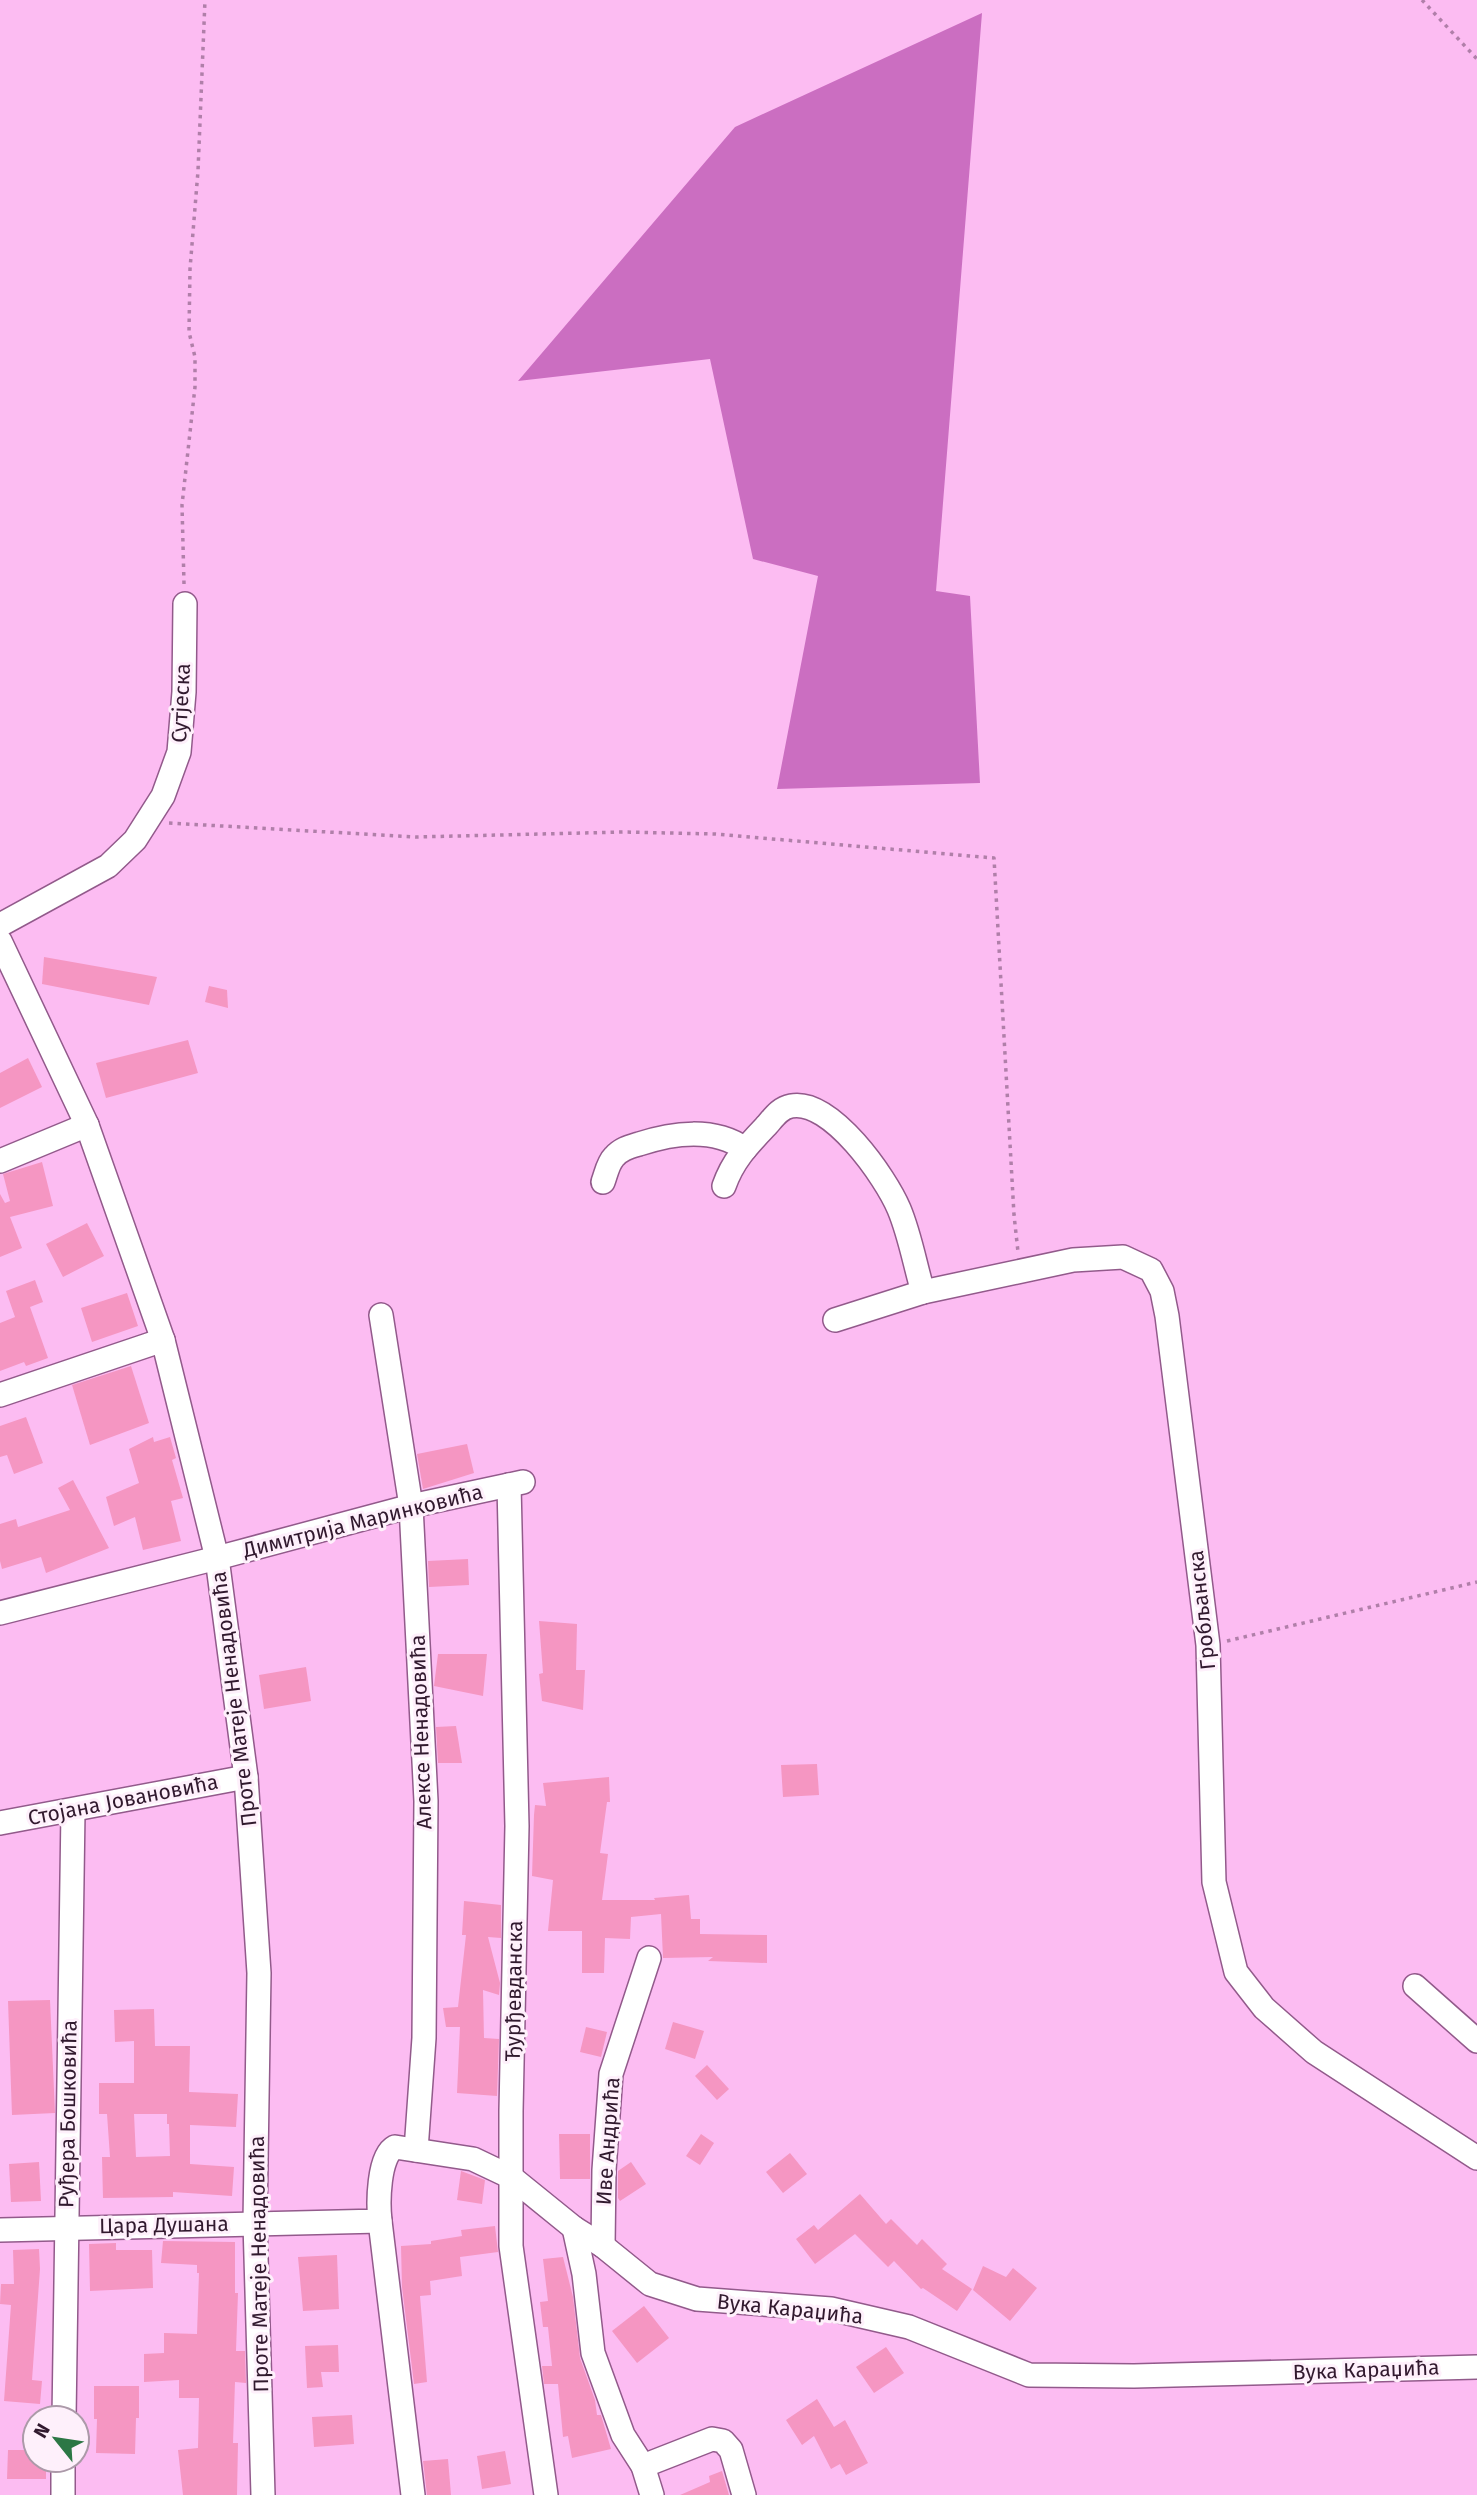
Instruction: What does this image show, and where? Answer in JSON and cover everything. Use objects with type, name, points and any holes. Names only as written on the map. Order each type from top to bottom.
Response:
[{"type":"street","name":"Сутјеска","points":[[0,925],[76,886],[108,866],[135,840],[163,796],[179,752],[184,692],[185,604]]},
{"type":"street","name":"Проте Матеје Ненадовића","points":[[0,941],[87,1125],[163,1340],[217,1558],[246,1777],[259,1973],[255,2223],[263,2495]]},
{"type":"street","points":[[724,1186],[730,1167],[780,1110],[793,1105],[810,1107],[852,1138],[883,1178],[900,1211],[922,1292]]},
{"type":"street","points":[[0,1161],[87,1125]]},
{"type":"street","points":[[603,1182],[612,1159],[622,1150],[666,1135],[697,1135],[735,1142],[745,1149]]},
{"type":"street","name":"Гробљанска","points":[[835,1320],[922,1292],[1073,1260],[1123,1256],[1151,1270],[1162,1292],[1208,1645],[1214,1882],[1236,1972],[1264,2008],[1314,2052],[1477,2158]]},
{"type":"street","name":"Алексе Ненадовића","points":[[381,1315],[411,1506],[426,1801],[424,2038],[416,2150]]},
{"type":"street","points":[[0,1395],[163,1340]]},
{"type":"street","name":"Димитрија Маринковића","points":[[0,1613],[411,1506],[516,1484]]},
{"type":"street","name":"Ђурђевданска","points":[[516,1484],[517,1826],[511,2246],[546,2495]]},
{"type":"street","name":"Стојана Јовановића","points":[[0,1823],[246,1777]]},
{"type":"street","name":"Руђера Бошковића","points":[[64,2404],[73,1811]]},
{"type":"street","name":"Иве Андрића","points":[[604,2246],[604,2170],[611,2074],[649,1958]]},
{"type":"street","points":[[1415,1986],[1477,2041]]},
{"type":"street","name":"Вука Караџића","points":[[375,2221],[379,2211],[383,2162],[394,2147],[473,2159],[511,2177],[650,2284],[697,2299],[831,2309],[909,2327],[1029,2375],[1134,2376],[1477,2367]]},
{"type":"street","points":[[375,2221],[413,2495]]},
{"type":"street","name":"Цара Душана","points":[[0,2230],[375,2221]]},
{"type":"street","name":"Иве Андрића","points":[[574,2228],[584,2274],[593,2353],[622,2435],[643,2466],[652,2495]]},
{"type":"street","points":[[643,2466],[712,2439],[723,2441],[731,2450],[744,2495]]},
{"type":"street","points":[[63,2474],[63,2495]]},
{"type":"path","points":[[185,604],[182,505],[195,387],[195,357],[189,332],[190,269],[198,171],[205,0]]},
{"type":"path","points":[[1422,0],[1477,60]]},
{"type":"path","points":[[149,818],[160,823],[416,837],[624,832],[715,834],[994,858],[1013,1202],[1020,1271]]},
{"type":"path","points":[[1208,1645],[1477,1582]]},
{"type":"shaded area","points":[[982,13],[936,591],[970,596],[980,783],[777,789],[818,576],[753,559],[710,359],[518,381],[735,127]]},
{"type":"building","points":[[44,957],[157,977],[149,1005],[42,984]]},
{"type":"building","points":[[209,986],[227,990],[228,1008],[205,1002]]},
{"type":"building","points":[[188,1040],[198,1073],[106,1098],[96,1063]]},
{"type":"building","points":[[28,1058],[42,1087],[0,1108],[0,1073]]},
{"type":"building","points":[[42,1162],[53,1206],[10,1217],[22,1248],[0,1257],[0,1194],[5,1203],[10,1201],[3,1174]]},
{"type":"building","points":[[87,1223],[104,1256],[63,1277],[46,1244]]},
{"type":"building","points":[[35,1280],[43,1302],[30,1307],[48,1358],[26,1366],[24,1362],[0,1371],[0,1323],[15,1317],[6,1291]]},
{"type":"building","points":[[127,1293],[138,1326],[92,1342],[81,1308]]},
{"type":"building","points":[[131,1366],[149,1423],[90,1445],[72,1385]]},
{"type":"building","points":[[26,1417],[43,1463],[14,1474],[7,1455],[0,1457],[0,1426]]},
{"type":"building","points":[[153,1437],[154,1442],[170,1437],[176,1458],[172,1460],[183,1498],[171,1501],[181,1541],[143,1550],[135,1517],[114,1526],[106,1497],[139,1483],[129,1449]]},
{"type":"building","points":[[467,1444],[474,1473],[423,1489],[417,1454]]},
{"type":"building","points":[[73,1480],[109,1548],[46,1573],[41,1557],[2,1569],[0,1524],[16,1519],[18,1527],[70,1510],[58,1488]]},
{"type":"building","points":[[468,1559],[469,1585],[429,1587],[428,1561]]},
{"type":"building","points":[[539,1621],[577,1624],[576,1670],[585,1670],[583,1710],[542,1701]]},
{"type":"building","points":[[438,1654],[487,1654],[483,1696],[434,1686]]},
{"type":"building","points":[[306,1667],[311,1701],[264,1709],[259,1675]]},
{"type":"building","points":[[456,1726],[462,1763],[438,1763],[436,1727]]},
{"type":"building","points":[[817,1764],[819,1795],[783,1797],[781,1765]]},
{"type":"building","points":[[609,1777],[610,1802],[607,1802],[600,1853],[608,1854],[602,1900],[655,1900],[654,1898],[689,1895],[691,1919],[700,1919],[700,1934],[767,1935],[767,1963],[708,1961],[713,1957],[663,1958],[661,1914],[631,1917],[630,1939],[605,1938],[604,1973],[582,1973],[582,1931],[548,1931],[553,1880],[532,1876],[535,1805],[546,1806],[543,1783]]},
{"type":"building","points":[[464,1901],[501,1905],[501,1938],[488,1937],[500,1983],[499,1995],[483,1990],[484,2038],[499,2039],[497,2096],[457,2093],[460,2027],[446,2027],[443,2008],[458,2007],[466,1935],[462,1935]]},
{"type":"building","points":[[50,2000],[55,2113],[12,2115],[8,2001]]},
{"type":"building","points":[[154,2009],[155,2046],[190,2046],[189,2092],[238,2094],[236,2127],[190,2125],[190,2164],[234,2167],[232,2196],[173,2192],[173,2197],[103,2198],[102,2157],[110,2157],[107,2114],[99,2114],[99,2083],[134,2083],[134,2041],[115,2042],[114,2010]],"holes":[[[134,2114],[167,2114],[170,2156],[136,2157]]]},
{"type":"building","points":[[673,2022],[704,2031],[695,2059],[665,2049]]},
{"type":"building","points":[[586,2027],[607,2032],[601,2057],[580,2052]]},
{"type":"building","points":[[707,2065],[729,2089],[717,2100],[695,2076]]},
{"type":"building","points":[[559,2134],[590,2134],[590,2179],[560,2179]]},
{"type":"building","points":[[701,2134],[714,2143],[700,2165],[686,2156]]},
{"type":"building","points":[[790,2153],[807,2174],[783,2193],[766,2172]]},
{"type":"building","points":[[39,2162],[41,2201],[11,2202],[9,2164]]},
{"type":"building","points":[[631,2162],[646,2184],[620,2201],[618,2171]]},
{"type":"building","points":[[461,2171],[485,2180],[482,2204],[457,2200]]},
{"type":"building","points":[[860,2194],[886,2224],[891,2219],[917,2245],[922,2239],[947,2264],[942,2269],[972,2289],[957,2311],[921,2289],[894,2261],[888,2267],[855,2234],[815,2264],[796,2239],[814,2225],[818,2230]]},
{"type":"building","points":[[495,2226],[498,2252],[460,2257],[462,2276],[430,2281],[431,2295],[420,2296],[427,2382],[414,2384],[402,2287],[401,2246],[431,2244],[431,2241],[462,2236],[461,2230]]},
{"type":"building","points":[[163,2241],[235,2242],[235,2293],[238,2293],[236,2351],[245,2351],[246,2383],[235,2382],[233,2443],[238,2443],[237,2495],[183,2495],[178,2450],[198,2448],[199,2398],[179,2398],[179,2380],[144,2382],[144,2354],[164,2353],[164,2333],[197,2334],[197,2265],[161,2263]]},
{"type":"building","points":[[116,2243],[116,2250],[152,2250],[153,2288],[90,2291],[89,2244]]},
{"type":"building","points":[[39,2249],[32,2380],[42,2381],[40,2404],[4,2401],[11,2305],[0,2304],[1,2284],[14,2284],[13,2250]]},
{"type":"building","points":[[337,2255],[339,2309],[303,2311],[298,2257]]},
{"type":"building","points":[[563,2257],[573,2297],[580,2358],[595,2400],[597,2415],[601,2415],[611,2449],[572,2458],[568,2436],[563,2437],[558,2384],[544,2384],[542,2366],[552,2366],[548,2327],[543,2327],[540,2302],[548,2301],[543,2259]]},
{"type":"building","points":[[983,2266],[1006,2277],[1013,2268],[1037,2288],[1010,2321],[973,2290]]},
{"type":"building","points":[[644,2306],[669,2338],[637,2363],[612,2331]]},
{"type":"building","points":[[338,2345],[339,2372],[321,2372],[323,2387],[307,2388],[305,2346]]},
{"type":"building","points":[[886,2347],[904,2373],[874,2393],[856,2367]]},
{"type":"building","points":[[94,2386],[139,2386],[135,2454],[96,2453]]},
{"type":"building","points":[[817,2399],[834,2427],[845,2420],[868,2463],[846,2475],[840,2464],[831,2469],[814,2436],[802,2445],[786,2420]]},
{"type":"building","points":[[352,2415],[354,2444],[314,2447],[312,2417]]},
{"type":"building","points":[[8,2450],[21,2450],[21,2474],[46,2474],[46,2479],[7,2479]]},
{"type":"building","points":[[505,2451],[511,2484],[482,2489],[477,2456]]},
{"type":"building","points":[[448,2459],[451,2495],[427,2495],[423,2461]]},
{"type":"building","points":[[722,2471],[729,2495],[680,2495],[710,2482],[709,2476]]}]
